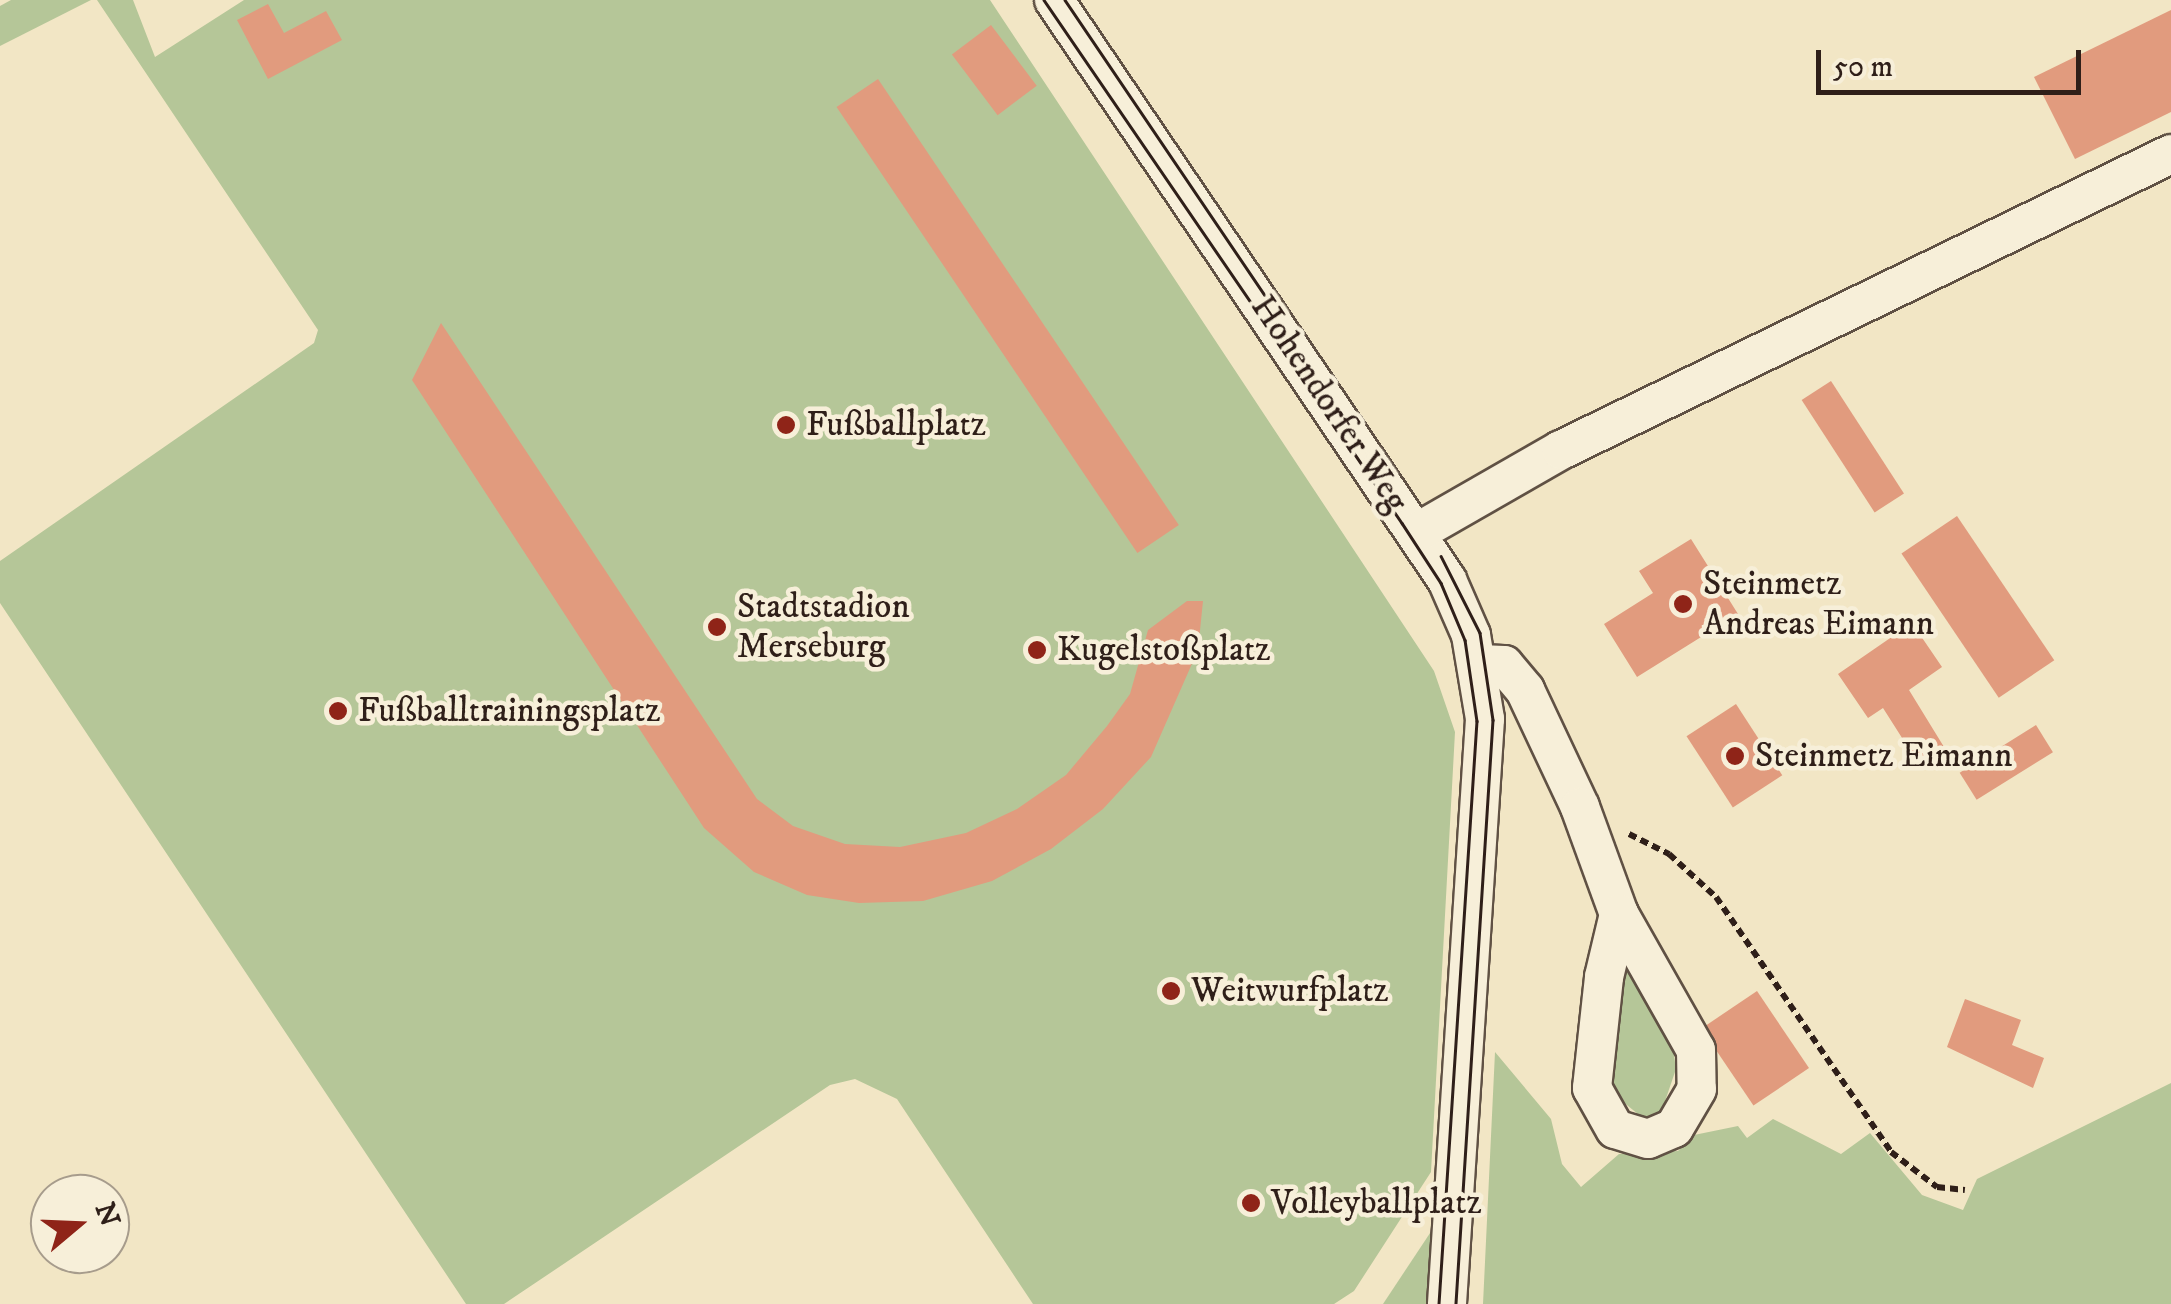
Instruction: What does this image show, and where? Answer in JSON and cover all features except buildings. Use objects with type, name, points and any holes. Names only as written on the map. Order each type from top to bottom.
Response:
[{"type":"street","name":"Hohendorfer Weg","points":[[1054,0],[1416,533],[1460,605],[1478,664],[1485,718],[1447,1304]]},
{"type":"street","points":[[1416,533],[1561,450],[1758,365],[2171,154]]},
{"type":"street","points":[[1478,664],[1504,665],[1525,690],[1580,807],[1619,914],[1696,1050],[1697,1088],[1674,1128],[1648,1140],[1615,1129],[1592,1088],[1604,977],[1619,914]]},
{"type":"path","points":[[1580,807],[1668,854],[1716,897],[1891,1152],[1937,1187],[1965,1190]]},
{"type":"green space","points":[[11,0],[91,0],[0,46],[0,6]]},
{"type":"green space","name":"Stadtstadion Merseburg","points":[[97,0],[133,0],[155,57],[244,0],[990,0],[1434,671],[1455,732],[1431,1172],[1354,1291],[1334,1304],[1033,1304],[897,1099],[855,1079],[830,1085],[504,1304],[466,1304],[0,603],[0,561],[314,343],[318,330]]},
{"type":"green space","points":[[1628,958],[1671,1033],[1676,1069],[1661,1113],[1644,1119],[1611,1092],[1613,995]]},
{"type":"green space","points":[[1495,1052],[1551,1119],[1562,1164],[1581,1187],[1619,1154],[1678,1151],[1694,1135],[1738,1126],[1747,1138],[1773,1119],[1841,1154],[1870,1133],[1922,1195],[1963,1210],[1977,1179],[2171,1083],[2171,1304],[1483,1304]]},
{"type":"green space","points":[[1438,1221],[1431,1304],[1383,1304]]},
{"type":"tram line","points":[[1044,0],[1402,523],[1441,583],[1465,640],[1477,721],[1439,1304]]},
{"type":"tram line","points":[[1065,0],[1270,303]]},
{"type":"tram line","points":[[1441,556],[1480,633],[1493,720],[1456,1304]]},
{"type":"place","name":"Fußballplatz","points":[[786,425]]},
{"type":"place","name":"Steinmetz Andreas Eimann","points":[[1683,604]]},
{"type":"place","name":"Stadtstadion Merseburg","points":[[717,627]]},
{"type":"place","name":"Kugelstoßplatz","points":[[1037,650]]},
{"type":"place","name":"Fußballtrainingsplatz","points":[[338,711]]},
{"type":"place","name":"Steinmetz Eimann","points":[[1735,756]]},
{"type":"place","name":"Weitwurfplatz","points":[[1171,991]]},
{"type":"place","name":"Volleyballplatz","points":[[1251,1203]]}]
